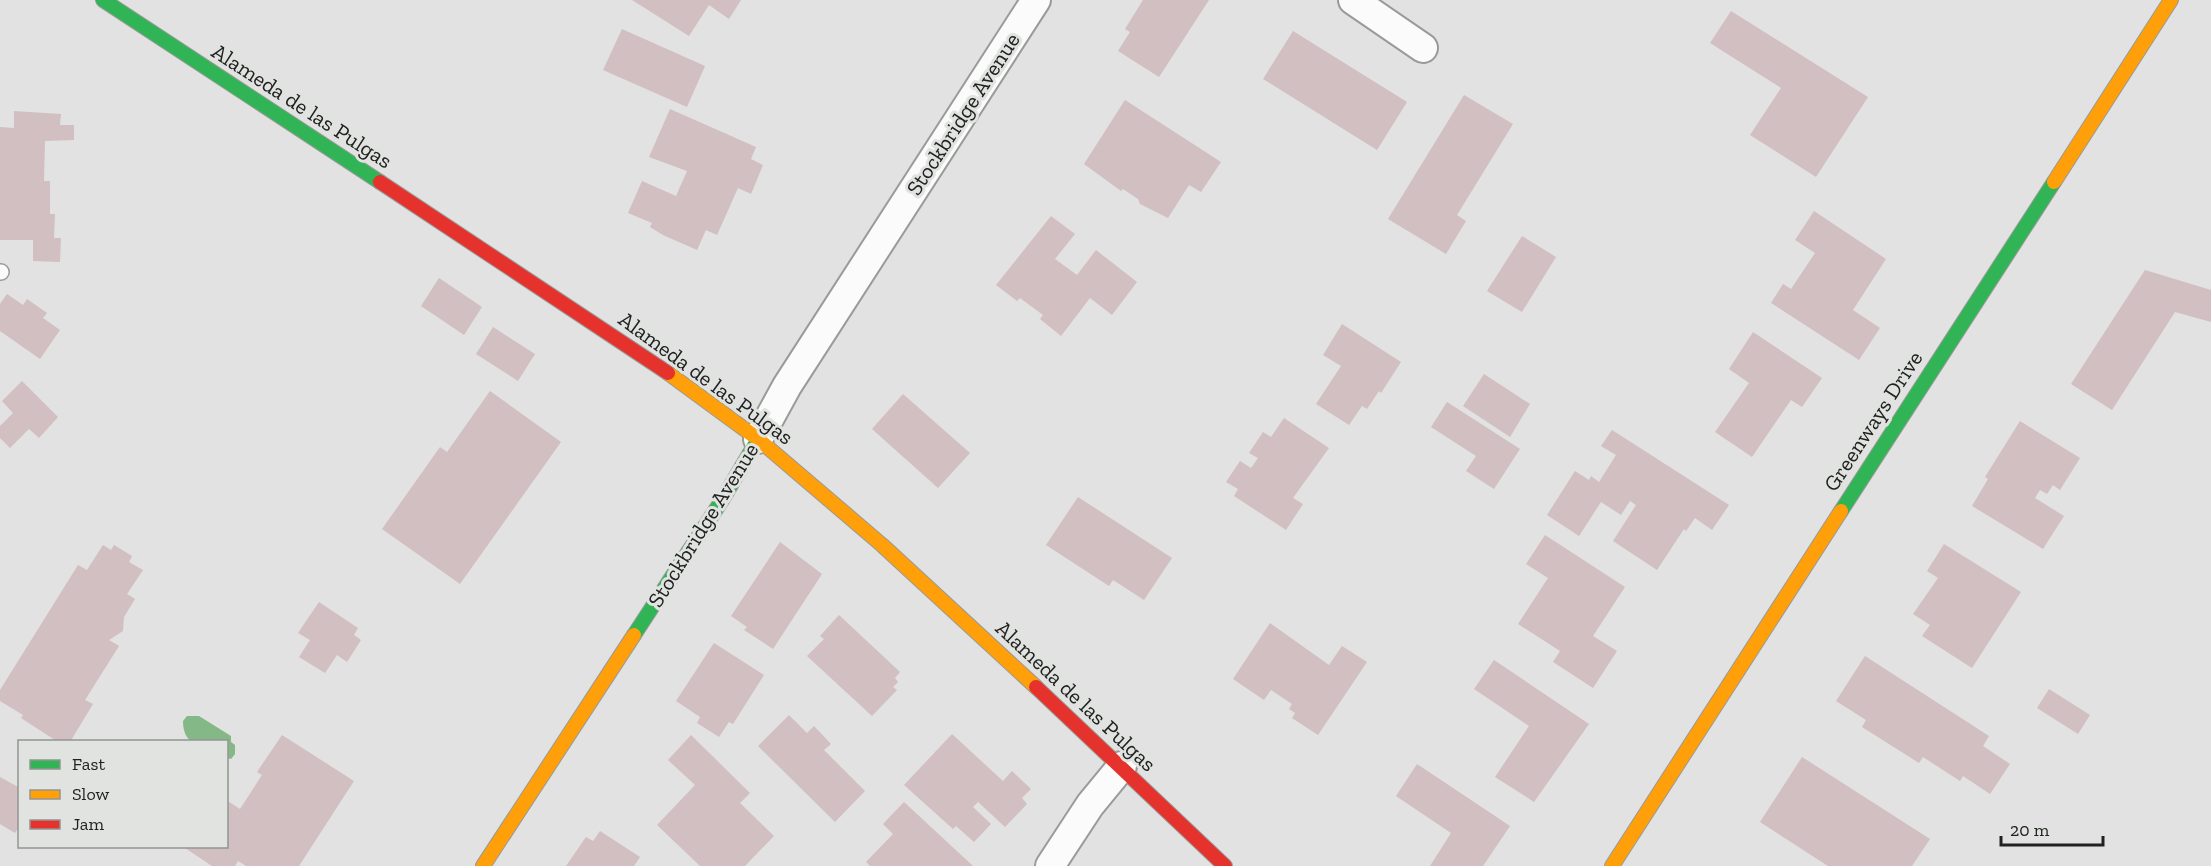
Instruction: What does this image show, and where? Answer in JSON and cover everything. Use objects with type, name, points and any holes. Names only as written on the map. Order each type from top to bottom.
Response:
[{"type":"street","name":"Alameda de las Pulgas","points":[[103,0],[658,365],[758,439],[882,545],[1122,766],[1225,866]]},
{"type":"street","name":"Stockbridge Avenue","points":[[483,866],[724,497],[788,386],[1036,0]]},
{"type":"street","points":[[1353,0],[1423,48]]},
{"type":"street","name":"Greenways Drive","points":[[1612,866],[2171,0]]},
{"type":"street","points":[[1050,866],[1090,805],[1122,766]]},
{"type":"shaded area","points":[[187,716],[199,716],[231,736],[231,742],[235,745],[235,754],[231,759],[228,758],[228,740],[190,740],[185,732],[183,721]]},
{"type":"building","points":[[632,0],[741,0],[729,19],[709,5],[689,36]]},
{"type":"building","points":[[1143,0],[1209,0],[1159,77],[1118,51],[1130,32],[1125,29]]},
{"type":"building","points":[[1731,11],[1868,97],[1816,177],[1750,135],[1781,88],[1710,43]]},
{"type":"building","points":[[622,29],[705,66],[687,107],[603,70]]},
{"type":"building","points":[[1293,31],[1407,102],[1377,150],[1263,79]]},
{"type":"building","points":[[1464,95],[1513,124],[1457,215],[1466,221],[1446,254],[1388,219]]},
{"type":"building","points":[[1125,100],[1221,162],[1201,192],[1189,185],[1168,218],[1140,204],[1138,199],[1123,189],[1121,191],[1084,164]]},
{"type":"building","points":[[670,109],[756,147],[751,159],[763,165],[751,194],[738,188],[717,235],[706,230],[697,250],[663,235],[650,227],[652,223],[628,213],[642,181],[676,196],[687,171],[649,157]]},
{"type":"building","points":[[14,111],[61,114],[60,125],[74,125],[74,140],[45,141],[44,181],[50,181],[50,214],[55,214],[54,238],[61,238],[60,262],[33,261],[33,240],[0,240],[0,127],[14,128]]},
{"type":"building","points":[[1814,211],[1886,259],[1853,310],[1880,328],[1859,360],[1771,303],[1783,284],[1791,289],[1815,253],[1795,240]]},
{"type":"building","points":[[1051,216],[1075,234],[1055,259],[1077,275],[1096,250],[1137,282],[1112,315],[1090,298],[1061,336],[1040,319],[1043,315],[1020,298],[1017,301],[996,285]]},
{"type":"building","points":[[1522,236],[1556,257],[1522,312],[1487,291]]},
{"type":"building","points":[[2145,270],[2211,290],[2211,322],[2175,312],[2112,410],[2071,384]]},
{"type":"building","points":[[439,278],[482,307],[464,335],[421,306]]},
{"type":"building","points":[[7,294],[23,305],[27,299],[47,313],[43,318],[60,330],[40,359],[0,331],[0,304]]},
{"type":"building","points":[[1342,324],[1401,362],[1381,393],[1379,391],[1367,409],[1362,406],[1349,425],[1316,404],[1341,366],[1323,355]]},
{"type":"building","points":[[493,327],[535,354],[518,381],[476,354]]},
{"type":"building","points":[[1753,332],[1822,378],[1802,407],[1791,400],[1752,457],[1715,432],[1749,383],[1729,369]]},
{"type":"building","points":[[1484,374],[1530,404],[1510,437],[1463,406]]},
{"type":"building","points":[[22,381],[58,417],[39,438],[29,429],[10,448],[0,438],[0,426],[13,413],[2,401]]},
{"type":"building","points":[[490,391],[561,442],[460,584],[382,529],[440,447],[447,452]]},
{"type":"building","points":[[903,394],[970,453],[938,488],[872,429]]},
{"type":"building","points":[[1447,402],[1520,449],[1494,489],[1466,471],[1476,456],[1431,427]]},
{"type":"building","points":[[1284,418],[1329,448],[1293,498],[1303,504],[1286,530],[1234,496],[1238,489],[1226,482],[1240,461],[1251,468],[1258,458],[1249,453],[1263,432],[1271,437]]},
{"type":"building","points":[[2020,421],[2080,458],[2060,490],[2053,485],[2047,494],[2040,490],[2035,498],[2064,516],[2043,549],[1972,506],[1988,479],[1985,477]]},
{"type":"building","points":[[1612,430],[1729,505],[1712,530],[1695,518],[1686,531],[1684,529],[1657,570],[1613,541],[1636,505],[1630,501],[1621,515],[1601,502],[1579,536],[1547,515],[1575,471],[1589,480],[1591,476],[1599,482],[1616,455],[1601,446]]},
{"type":"building","points":[[1078,497],[1172,558],[1144,600],[1113,580],[1109,586],[1046,545]]},
{"type":"building","points":[[1545,535],[1625,587],[1593,636],[1617,651],[1593,688],[1553,662],[1560,651],[1518,624],[1548,578],[1526,564]]},
{"type":"building","points":[[780,542],[822,574],[773,649],[744,630],[747,627],[731,616]]},
{"type":"building","points":[[1944,544],[2021,592],[1972,668],[1922,636],[1930,625],[1913,614],[1938,578],[1927,571]]},
{"type":"building","points":[[103,545],[111,550],[114,545],[132,556],[129,562],[143,570],[127,594],[135,599],[124,617],[123,631],[109,640],[119,646],[85,700],[93,704],[71,740],[55,740],[21,718],[23,715],[0,701],[0,690],[78,565],[87,570]]},
{"type":"building","points":[[319,602],[358,628],[354,635],[361,640],[347,662],[337,655],[325,673],[299,657],[310,640],[298,633]]},
{"type":"building","points":[[839,615],[900,672],[895,678],[898,682],[893,687],[897,690],[872,716],[807,656],[824,639],[820,636]]},
{"type":"building","points":[[1270,623],[1329,665],[1342,646],[1367,662],[1318,735],[1292,718],[1295,713],[1289,709],[1292,704],[1271,690],[1264,700],[1233,679]]},
{"type":"building","points":[[714,643],[764,675],[733,724],[729,722],[719,737],[697,723],[700,717],[676,701]]},
{"type":"building","points":[[1865,656],[1989,736],[1983,746],[2010,764],[1990,794],[1963,776],[1960,781],[1923,757],[1919,763],[1862,727],[1866,720],[1836,701]]},
{"type":"building","points":[[1494,660],[1589,724],[1534,802],[1495,777],[1529,726],[1474,689]]},
{"type":"building","points":[[2049,689],[2090,715],[2078,734],[2037,708]]},
{"type":"building","points":[[789,715],[807,733],[814,726],[831,744],[824,750],[865,791],[835,822],[758,746]]},
{"type":"building","points":[[952,734],[1003,781],[1012,771],[1031,789],[1022,798],[1027,804],[1005,827],[978,802],[973,807],[991,824],[974,842],[956,826],[953,829],[904,785]]},
{"type":"building","points":[[282,735],[354,781],[299,866],[246,866],[238,861],[235,866],[212,866],[185,848],[228,848],[228,801],[240,809],[262,775],[257,772]]},
{"type":"building","points":[[691,735],[750,793],[740,803],[774,836],[745,866],[700,866],[657,825],[695,785],[668,760]]},
{"type":"building","points":[[1802,757],[1930,839],[1912,866],[1828,866],[1760,822]]},
{"type":"building","points":[[1417,764],[1510,826],[1483,866],[1430,866],[1451,833],[1396,796]]},
{"type":"building","points":[[0,777],[18,787],[18,828],[15,833],[0,824]]},
{"type":"building","points":[[904,802],[973,866],[870,866],[866,862],[893,834],[883,824]]},
{"type":"building","points":[[600,831],[640,857],[634,866],[566,866],[586,837],[593,841]]},
{"type":"traffic: fast","points":[[103,0],[380,182]]},
{"type":"traffic: fast","points":[[1841,511],[2054,182]]},
{"type":"traffic: fast","points":[[634,635],[724,497],[758,439]]},
{"type":"traffic: slow","points":[[2054,182],[2171,0]]},
{"type":"traffic: slow","points":[[668,373],[758,439],[882,545],[1036,687]]},
{"type":"traffic: slow","points":[[1612,866],[1841,511]]},
{"type":"traffic: slow","points":[[483,866],[634,635]]},
{"type":"traffic: jam","points":[[380,182],[668,373]]},
{"type":"traffic: jam","points":[[1036,687],[1225,866]]}]
